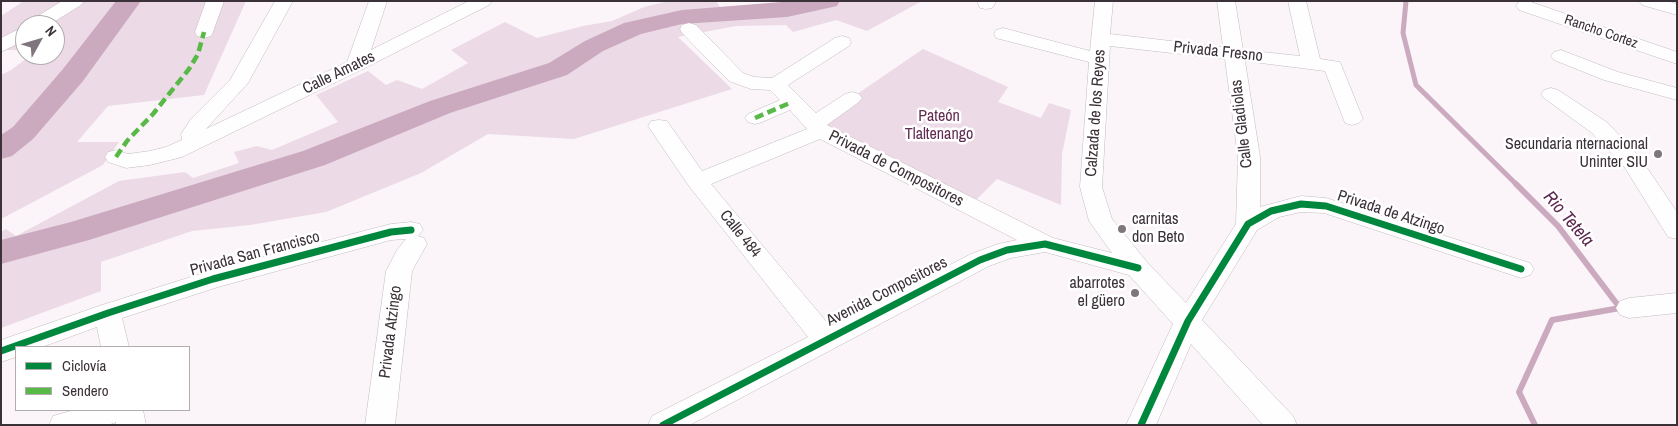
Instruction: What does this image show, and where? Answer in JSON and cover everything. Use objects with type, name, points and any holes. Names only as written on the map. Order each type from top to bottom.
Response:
[{"type":"street","points":[[52,15],[75,1]]},
{"type":"street","points":[[204,32],[210,9],[215,1]]},
{"type":"street","points":[[193,143],[192,134],[198,123],[238,83],[284,1]]},
{"type":"street","points":[[356,65],[378,1]]},
{"type":"street","name":"Calle Amates","points":[[116,158],[126,161],[150,158],[193,143],[234,134],[356,65],[483,1]]},
{"type":"street","name":"Calzada de los Reyes","points":[[1104,1],[1091,187],[1101,221],[1186,325],[1282,425]]},
{"type":"street","name":"Calle Gladiolas","points":[[1226,1],[1249,157],[1248,224]]},
{"type":"street","points":[[1297,1],[1311,62]]},
{"type":"street","points":[[1648,1],[1677,10]]},
{"type":"street","name":"Rancho Cortez","points":[[1525,6],[1677,58]]},
{"type":"street","points":[[689,29],[736,77],[751,83],[776,84],[842,42]]},
{"type":"street","name":"Privada Fresno","points":[[1003,34],[1100,49],[1233,54],[1334,66],[1352,119]]},
{"type":"street","points":[[1,46],[15,38]]},
{"type":"street","points":[[1561,56],[1611,76],[1677,94]]},
{"type":"street","name":"Privada de Compositores","points":[[776,84],[818,128],[1045,244]]},
{"type":"street","points":[[1551,94],[1600,128],[1633,164],[1677,231]]},
{"type":"street","points":[[697,180],[818,128],[852,98]]},
{"type":"street","points":[[755,118],[792,102]]},
{"type":"street","name":"Calle 484","points":[[659,126],[697,180],[825,339]]},
{"type":"street","name":"Privada de Atzingo","points":[[1141,425],[1186,325],[1248,224],[1271,211],[1284,206],[1301,204],[1326,206],[1521,269]]},
{"type":"street","points":[[1077,252],[1096,244],[1100,239],[1101,221]]},
{"type":"street","name":"Privada San Francisco","points":[[15,346],[108,313],[230,274],[391,232],[413,237]]},
{"type":"street","name":"Privada Atzingo","points":[[380,425],[399,271],[413,237]]},
{"type":"street","name":"Avenida Compositores","points":[[663,425],[980,260],[1007,250],[1045,244],[1138,268]]},
{"type":"street","points":[[1629,308],[1677,302]]},
{"type":"street","points":[[108,313],[115,346]]},
{"type":"street","name":"Privada San Francisco","points":[[1,351],[15,346]]},
{"type":"street","points":[[64,425],[113,411]]},
{"type":"street","points":[[128,411],[131,425]]},
{"type":"green space","points":[[24,1],[246,1],[204,95],[108,106],[77,142],[119,142],[103,165],[1,219],[1,75],[18,65],[65,65],[65,15],[15,15],[15,50],[1,52],[1,16]]},
{"type":"green space","points":[[669,1],[716,1],[720,7],[810,1],[922,1],[867,31],[836,20],[793,32],[786,25],[736,26],[678,37],[732,89],[574,139],[488,134],[421,173],[326,212],[250,225],[192,231],[101,262],[101,291],[1,328],[1,232],[6,229],[16,236],[119,181],[185,172],[193,178],[239,163],[234,152],[257,146],[272,150],[338,122],[316,95],[368,71],[386,85],[397,80],[422,89],[468,63],[451,50],[505,22],[537,38],[583,26],[612,21],[644,7]]},
{"type":"green space","name":"Pateón Tlaltenango","points":[[923,49],[1008,87],[998,102],[1041,118],[1049,103],[1071,110],[1062,154],[1061,205],[997,179],[966,210],[822,131],[806,129]]},
{"type":"waterway","points":[[1,150],[23,133],[73,75],[129,1]]},
{"type":"waterway","points":[[1,252],[77,232],[314,158],[440,107],[558,69],[594,46],[633,28],[682,17],[787,10],[828,1]]},
{"type":"waterway","name":"Rio Tetela","points":[[1406,1],[1403,33],[1416,85],[1517,185]]},
{"type":"waterway","name":"Rio Tetela","points":[[1517,185],[1558,226],[1620,308],[1552,320],[1519,392],[1535,425]]},
{"type":"marked path","points":[[116,157],[127,141],[153,114],[189,69],[198,54],[204,32]]},
{"type":"marked path","points":[[755,118],[792,102]]},
{"type":"cycle path","points":[[1141,425],[1188,321],[1248,224],[1271,211],[1301,204],[1326,206],[1521,269]]},
{"type":"cycle path","points":[[15,346],[213,279],[391,232],[411,230]]},
{"type":"cycle path","points":[[663,425],[980,260],[1007,250],[1045,244],[1138,268]]},
{"type":"cycle path","points":[[1,351],[15,346]]},
{"type":"place","name":"Secundaria nternacional Uninter SIU","points":[[1658,154]]},
{"type":"place","name":"carnitas don Beto","points":[[1122,229]]},
{"type":"place","name":"abarrotes el güero","points":[[1135,293]]}]
